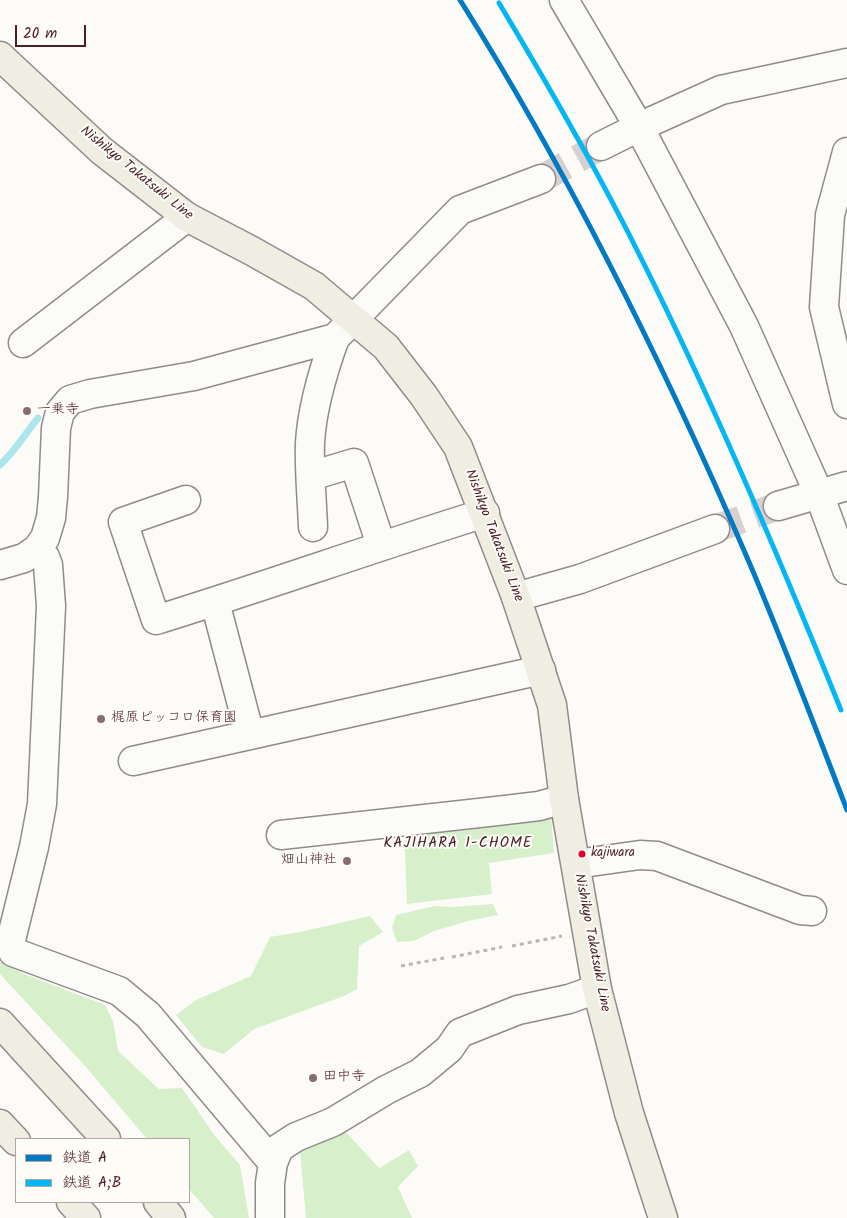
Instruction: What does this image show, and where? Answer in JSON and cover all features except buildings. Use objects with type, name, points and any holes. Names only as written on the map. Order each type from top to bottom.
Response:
[{"type":"main road","name":"Nishikyo Takatsuki Line","points":[[0,56],[102,151],[187,218],[252,251],[314,286],[345,329],[386,347],[429,403],[458,447],[485,512],[516,597],[552,705],[564,799],[598,989],[629,1113],[663,1218]]},
{"type":"main road","points":[[0,1023],[105,1138]]},
{"type":"main road","points":[[0,1124],[15,1140]]},
{"type":"main road","points":[[72,1203],[86,1218]]},
{"type":"main road","points":[[159,1203],[171,1218]]},
{"type":"street","points":[[564,0],[639,127],[744,326],[819,494],[847,570]]},
{"type":"street","points":[[602,146],[721,90],[847,63]]},
{"type":"street","points":[[847,152],[830,216],[824,307],[847,404]]},
{"type":"street","points":[[313,527],[310,443],[312,427],[318,393],[345,329],[460,210],[541,179]]},
{"type":"street","points":[[23,343],[187,218]]},
{"type":"street","points":[[0,565],[24,558],[37,549],[45,538],[51,518],[54,497],[56,428],[60,412],[70,400],[90,394],[194,376],[345,329]]},
{"type":"street","points":[[311,476],[354,463],[380,545]]},
{"type":"street","points":[[778,506],[847,486]]},
{"type":"street","points":[[186,500],[121,516],[156,620],[485,512]]},
{"type":"street","points":[[516,597],[580,579],[714,529]]},
{"type":"street","points":[[37,549],[45,557],[48,565],[51,606],[42,804],[34,847],[10,944],[13,952],[119,991],[148,1015],[273,1163]]},
{"type":"street","points":[[215,602],[250,735]]},
{"type":"street","points":[[133,761],[541,670]]},
{"type":"street","points":[[282,835],[497,812],[539,806],[564,799]]},
{"type":"street","points":[[576,864],[640,855],[657,856],[800,910],[812,911]]},
{"type":"street","points":[[270,1218],[270,1182],[273,1163],[279,1148],[296,1137],[333,1122],[386,1090],[420,1073],[449,1050],[460,1032],[518,1010],[569,999],[598,989]]},
{"type":"path","points":[[512,946],[588,931]]},
{"type":"path","points":[[452,957],[502,947]]},
{"type":"path","points":[[401,966],[444,958]]},
{"type":"green space","points":[[551,815],[554,853],[489,863],[492,894],[407,904],[404,828]]},
{"type":"green space","points":[[493,904],[498,915],[434,931],[414,941],[397,942],[392,928],[396,915],[435,906],[452,907]]},
{"type":"green space","points":[[370,916],[383,932],[359,946],[357,989],[344,996],[254,1029],[224,1054],[202,1047],[176,1015],[196,1000],[251,976],[270,937]]},
{"type":"green space","points":[[0,962],[2,962],[24,974],[105,1005],[113,1021],[118,1051],[159,1089],[182,1088],[215,1136],[240,1165],[249,1218],[214,1218],[190,1190],[190,1138],[146,1138],[85,1066],[0,974]]},
{"type":"green space","points":[[346,1132],[379,1168],[409,1150],[418,1166],[398,1187],[412,1218],[306,1218],[300,1152]]},
{"type":"waterway","points":[[0,465],[38,418]]},
{"type":"tunnel","points":[[541,179],[601,146]]},
{"type":"tunnel","points":[[715,529],[778,506]]},
{"type":"rail line","name":"A","points":[[460,0],[541,136],[579,205],[651,346],[749,562],[847,810]]},
{"type":"rail line","name":"A;B","points":[[499,3],[592,163],[670,317],[746,484],[841,710]]},
{"type":"place","name":"一乗寺","points":[[27,411]]},
{"type":"place","name":"梶原ピッコロ保育園","points":[[101,719]]},
{"type":"place","name":"kajiwara","points":[[582,854]]},
{"type":"place","name":"畑山神社","points":[[347,861]]},
{"type":"place","name":"田中寺","points":[[313,1078]]},
{"type":"district","name":"KAJIHARA 1-CHOME","points":[[458,844]]}]
